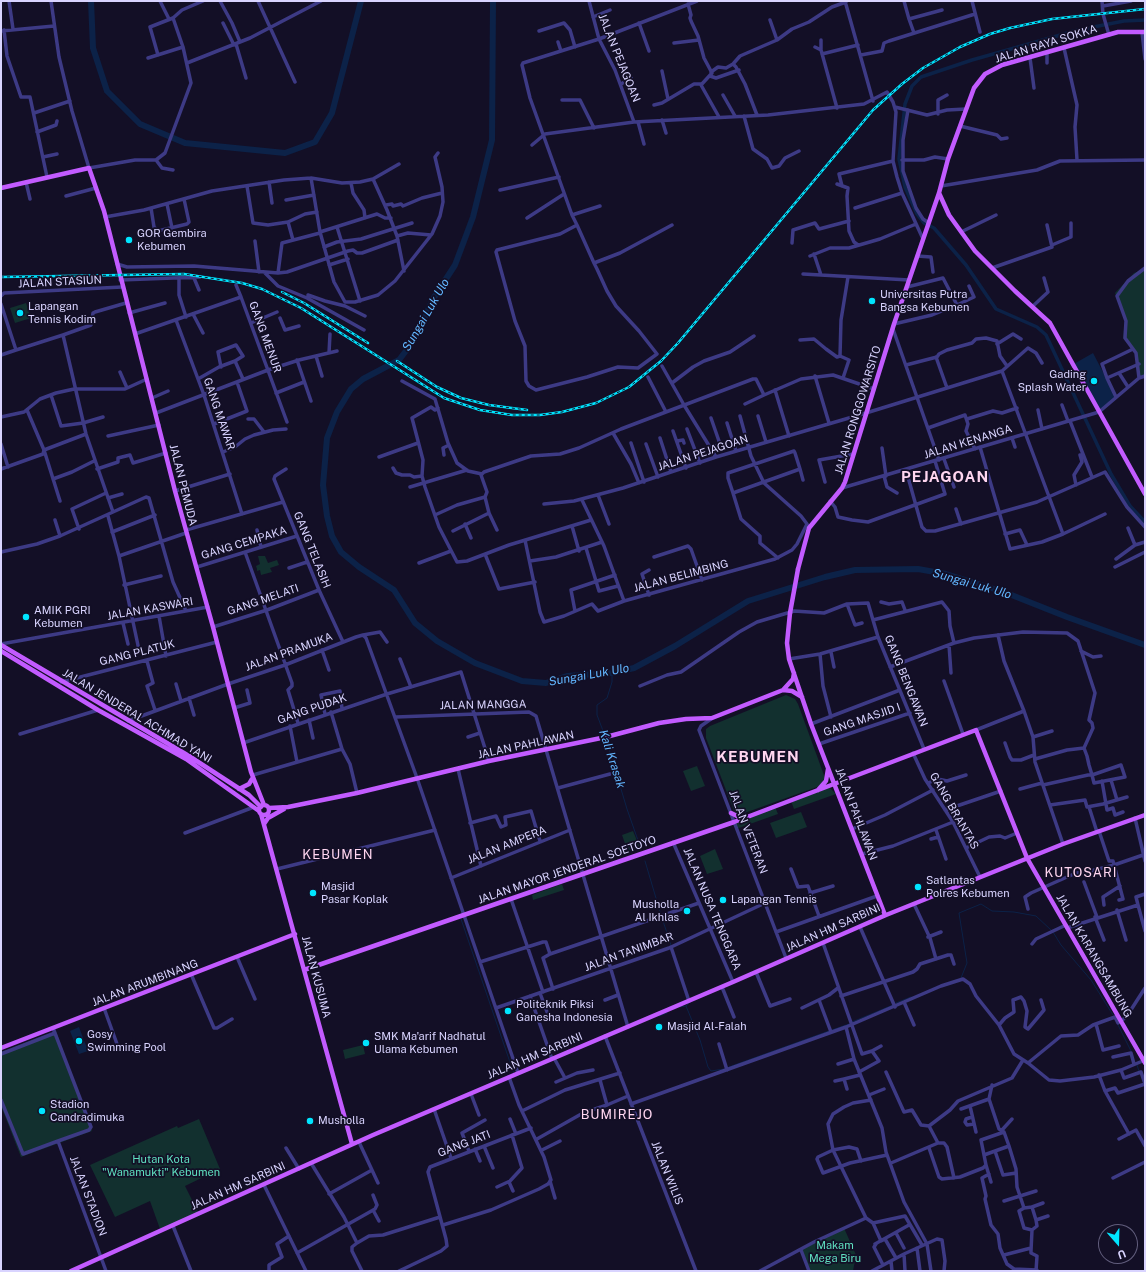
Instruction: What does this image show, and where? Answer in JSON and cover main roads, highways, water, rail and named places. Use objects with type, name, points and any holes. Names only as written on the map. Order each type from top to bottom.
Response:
[{"type":"main road","name":"JALAN RAYA SOKKA","points":[[939,193],[948,159],[974,88],[985,74],[1002,65],[1047,54],[1124,31],[1144,32]]},
{"type":"main road","name":"JALAN PEMUDA","points":[[1,188],[89,168],[105,217],[175,491],[208,607],[261,809]]},
{"type":"main road","name":"JALAN RONGGOWARSITO","points":[[794,673],[789,658],[787,643],[790,613],[808,526],[842,488],[893,326],[939,193]]},
{"type":"main road","points":[[939,193],[948,215],[961,232],[992,268],[1015,291],[1046,318],[1060,338],[1145,494]]},
{"type":"main road","points":[[936,201],[943,202]]},
{"type":"main road","name":"JALAN JENDERAL ACHMAD YANI","points":[[1,644],[61,682],[189,756],[239,789],[261,809]]},
{"type":"main road","name":"JALAN JENDERAL ACHMAD YANI","points":[[1,651],[98,710],[186,759],[254,807],[261,809]]},
{"type":"main road","points":[[784,690],[793,679],[794,673]]},
{"type":"main road","name":"JALAN PAHLAWAN","points":[[794,673],[811,724],[885,915]]},
{"type":"main road","points":[[784,690],[792,691],[802,697]]},
{"type":"main road","name":"JALAN PAHLAWAN","points":[[269,808],[288,807],[357,793],[489,761],[605,738],[659,723],[686,719],[712,718],[784,690]]},
{"type":"main road","name":"JALAN MAYOR JENDERAL SOETOYO","points":[[304,970],[464,916],[582,873],[723,826],[817,792],[913,753],[976,730]]},
{"type":"main road","name":"JALAN KARANGSAMBUNG","points":[[976,730],[1027,858],[1144,1061]]},
{"type":"main road","points":[[817,792],[826,781],[828,767]]},
{"type":"main road","points":[[239,789],[249,784],[252,775]]},
{"type":"main road","points":[[832,778],[841,782]]},
{"type":"main road","points":[[829,787],[838,792]]},
{"type":"main road","points":[[264,824],[271,815],[288,807]]},
{"type":"main road","points":[[269,808],[268,814],[261,809],[269,808]]},
{"type":"main road","name":"JALAN KUSUMA","points":[[261,809],[352,1144]]},
{"type":"main road","points":[[731,813],[739,817],[746,817]]},
{"type":"main road","name":"JALAN HM SARBINI","points":[[74,1270],[352,1144],[553,1058],[606,1037],[786,958],[860,928],[885,915],[1063,844],[1145,815]]},
{"type":"main road","name":"JALAN ARUMBINANG","points":[[1,1048],[295,934]]},
{"type":"water","name":"Gading Splash Water","points":[[1093,353],[1116,397],[1099,412],[1072,365]]},
{"type":"water","name":"Gosy Swimming Pool","points":[[79,1027],[88,1051],[79,1054],[70,1031]]},
{"type":"waterway","name":"Sungai Luk Ulo","points":[[91,1],[93,48],[107,91],[140,124],[185,143],[285,153],[315,142],[332,113],[361,1]]},
{"type":"waterway","name":"Sungai Luk Ulo","points":[[493,1],[492,140],[473,217],[455,265],[433,299],[415,339],[399,360],[363,379],[351,389],[337,412],[327,438],[323,485],[327,516],[332,536],[341,552],[359,567],[394,590],[415,623],[437,641],[475,663],[522,681],[546,683],[567,676],[612,673],[634,668],[675,646],[748,601],[825,577],[855,570],[918,569],[946,574],[1004,592],[1067,617],[1145,645]]},
{"type":"waterway","points":[[1145,20],[1124,21],[1078,30],[972,60],[921,77],[912,86],[905,104],[899,159],[905,187],[917,214],[924,223],[934,228],[966,265],[996,309],[1037,327],[1046,335],[1111,474],[1130,506],[1145,522]]},
{"type":"waterway","name":"Kali Krasak","points":[[605,736],[597,715],[597,705],[607,698],[612,682],[612,673]]},
{"type":"waterway","name":"Kali Krasak","points":[[606,739],[627,809],[641,849]]},
{"type":"waterway","name":"Kali Krasak","points":[[645,861],[661,915]]},
{"type":"waterway","points":[[961,978],[967,963],[959,913],[981,904],[992,911],[1014,912],[1036,916],[1051,930]]},
{"type":"waterway","name":"Kali Krasak","points":[[662,918],[671,945]]},
{"type":"waterway","points":[[461,919],[514,1074]]},
{"type":"waterway","points":[[1053,932],[1061,945],[1091,980],[1113,1015]]},
{"type":"waterway","points":[[896,1003],[911,997]]},
{"type":"waterway","points":[[690,1002],[686,1006],[700,1040],[708,1067],[711,1071],[724,1069]]},
{"type":"waterway","points":[[852,1022],[893,1005]]},
{"type":"waterway","points":[[679,1007],[686,1006]]},
{"type":"waterway","points":[[659,1016],[667,1013]]},
{"type":"waterway","points":[[832,1030],[849,1024]]},
{"type":"waterway","points":[[1118,1025],[1131,1051]]},
{"type":"waterway","points":[[729,1067],[829,1031]]},
{"type":"waterway","points":[[1137,1065],[1139,1071]]},
{"type":"railway","points":[[1,277],[184,274],[242,283],[262,289],[301,308],[444,398],[480,410],[512,415],[540,415],[562,412],[596,403],[629,387],[661,361],[678,343],[873,110],[902,84],[923,68],[960,47],[990,34],[1010,28],[1052,19],[1145,9]]},
{"type":"railway","points":[[282,292],[304,303],[368,343]]},
{"type":"railway","points":[[397,361],[437,387],[461,398],[489,405],[527,410]]},
{"type":"place","name":"GOR Gembira Kebumen","points":[[129,240]]},
{"type":"place","name":"Universitas Putra Bangsa Kebumen","points":[[872,301]]},
{"type":"place","name":"Lapangan Tennis Kodim","points":[[20,313]]},
{"type":"place","name":"Gading Splash Water","points":[[1094,381]]},
{"type":"place","name":"AMIK PGRI Kebumen","points":[[26,617]]},
{"type":"place","name":"Satlantas Polres Kebumen","points":[[918,887]]},
{"type":"place","name":"Masjid Pasar Koplak","points":[[313,893]]},
{"type":"place","name":"Lapangan Tennis","points":[[723,900]]},
{"type":"place","name":"Musholla Al Ikhlas","points":[[687,911]]},
{"type":"place","name":"Politeknik Piksi Ganesha Indonesia","points":[[508,1011]]},
{"type":"place","name":"Masjid Al-Falah","points":[[659,1027]]},
{"type":"place","name":"Gosy Swimming Pool","points":[[79,1041]]},
{"type":"place","name":"SMK Ma'arif Nadhatul Ulama Kebumen","points":[[366,1043]]},
{"type":"place","name":"Stadion Candradimuka","points":[[42,1111]]},
{"type":"place","name":"Musholla","points":[[310,1121]]},
{"type":"district","name":"PEJAGOAN","points":[[945,477]]},
{"type":"district","name":"KEBUMEN","points":[[758,757]]},
{"type":"district","name":"KEBUMEN","points":[[338,855]]},
{"type":"district","name":"KUTOSARI","points":[[1081,873]]},
{"type":"district","name":"BUMIREJO","points":[[617,1115]]},
{"type":"park label","name":"Hutan Kota \"Wanamukti\" Kebumen","points":[[161,1166]]},
{"type":"park label","name":"Makam Mega Biru","points":[[835,1252]]}]
